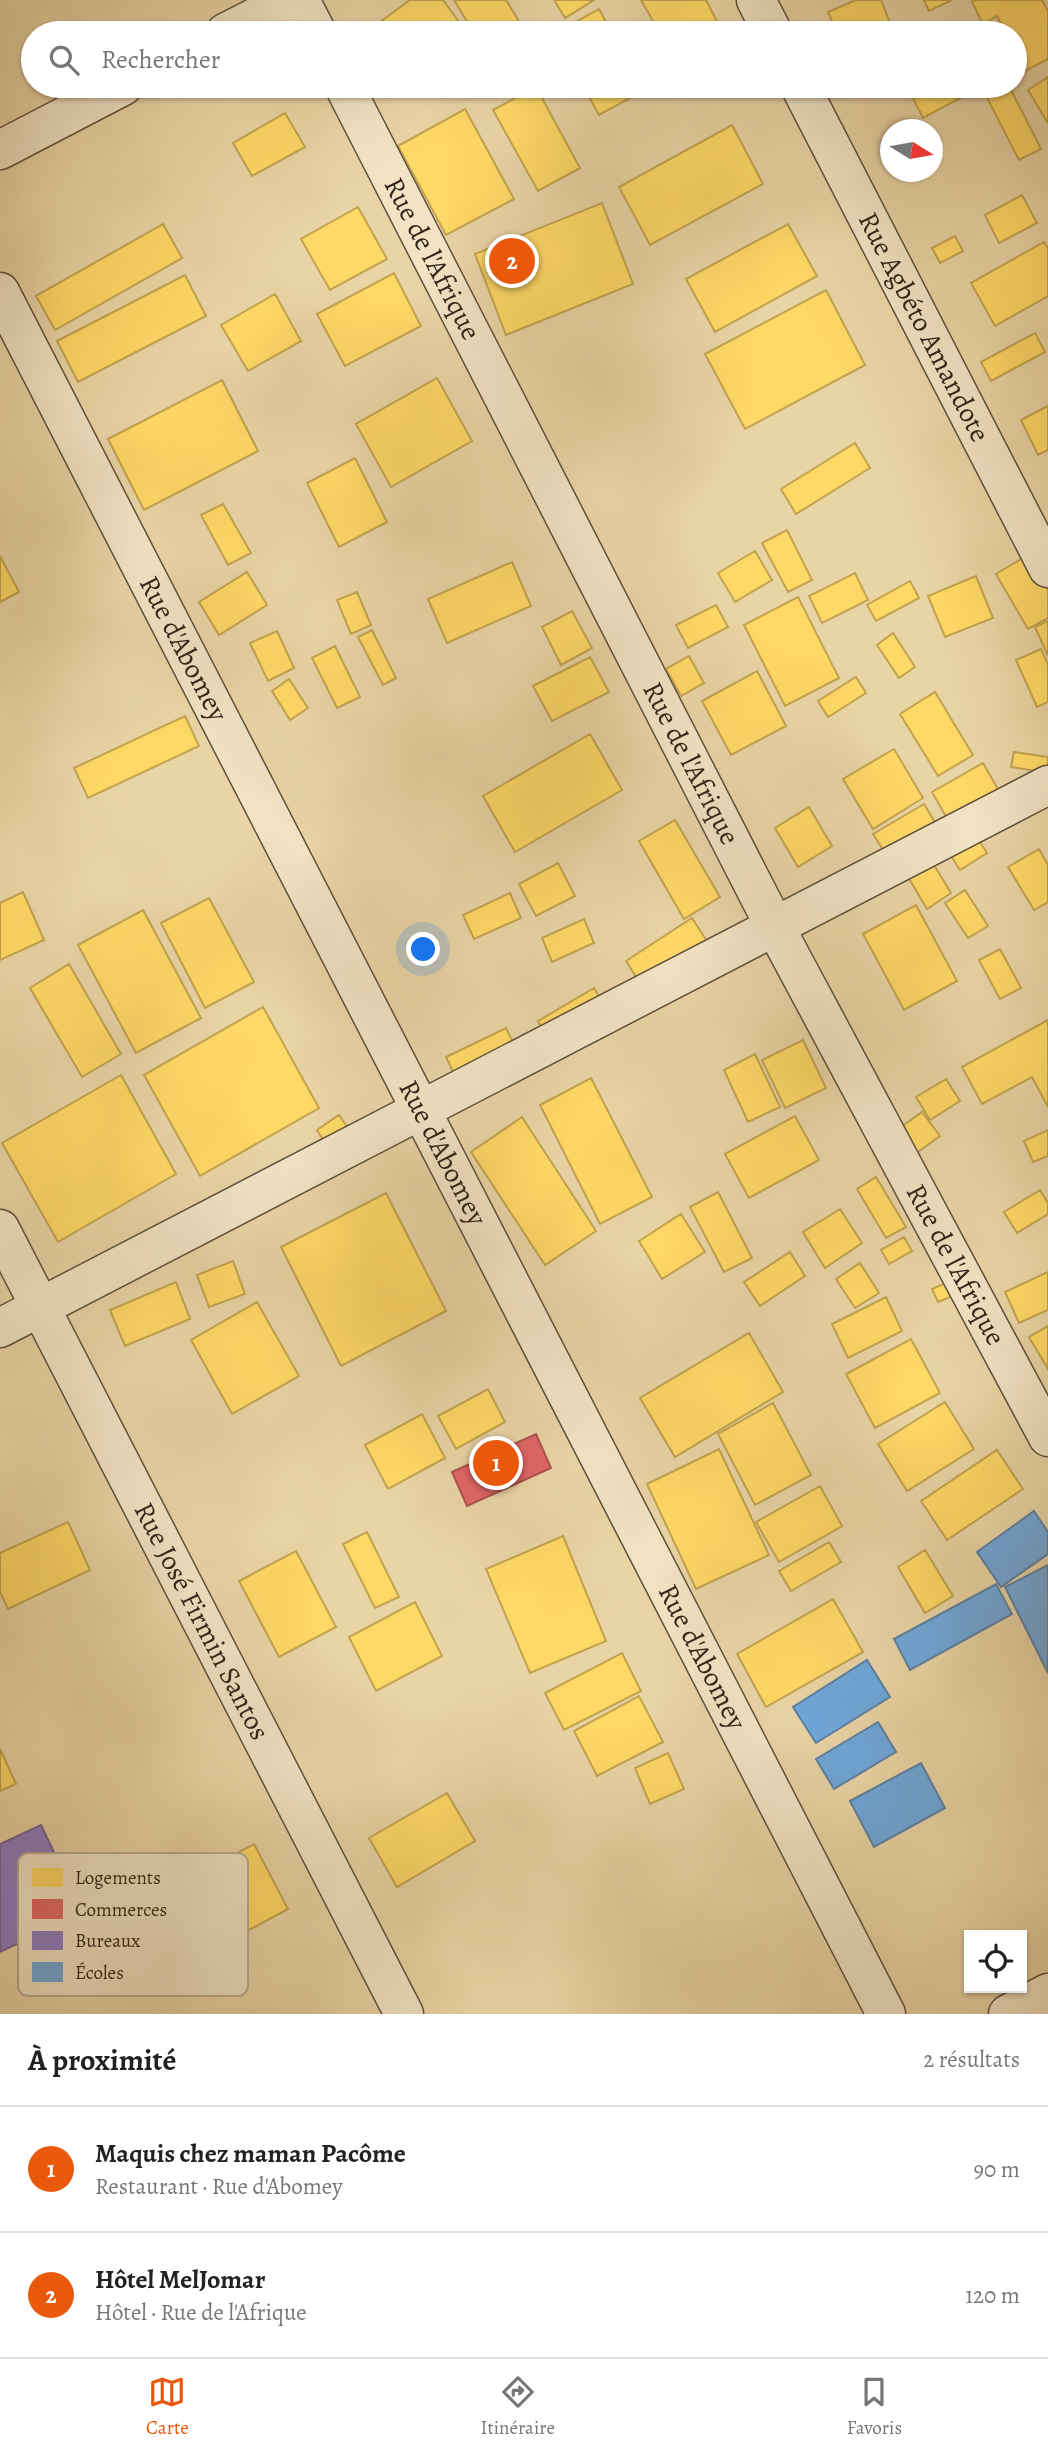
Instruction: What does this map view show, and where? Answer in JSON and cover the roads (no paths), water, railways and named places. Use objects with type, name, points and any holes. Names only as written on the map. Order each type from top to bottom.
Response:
[{"type":"street","points":[[248,21],[289,0]]},
{"type":"street","points":[[300,0],[311,21]]},
{"type":"street","points":[[756,0],[767,21]]},
{"type":"street","points":[[0,149],[100,98]]},
{"type":"street","name":"Rue de l'Afrique","points":[[350,98],[775,927],[1048,1437]]},
{"type":"street","name":"Rue Agbéto Amandote","points":[[806,98],[1048,568]]},
{"type":"street","name":"Rue d'Abomey","points":[[0,292],[886,2014]]},
{"type":"street","points":[[0,1328],[1048,785]]},
{"type":"street","name":"Rue José Firmin Santos","points":[[0,1229],[404,2014]]},
{"type":"street","points":[[1008,2014],[1048,1993]]},
{"type":"place","name":"Hôtel MelJomar","points":[[512,261]]},
{"type":"place","name":"Maquis chez maman Pacôme","points":[[496,1463]]}]
